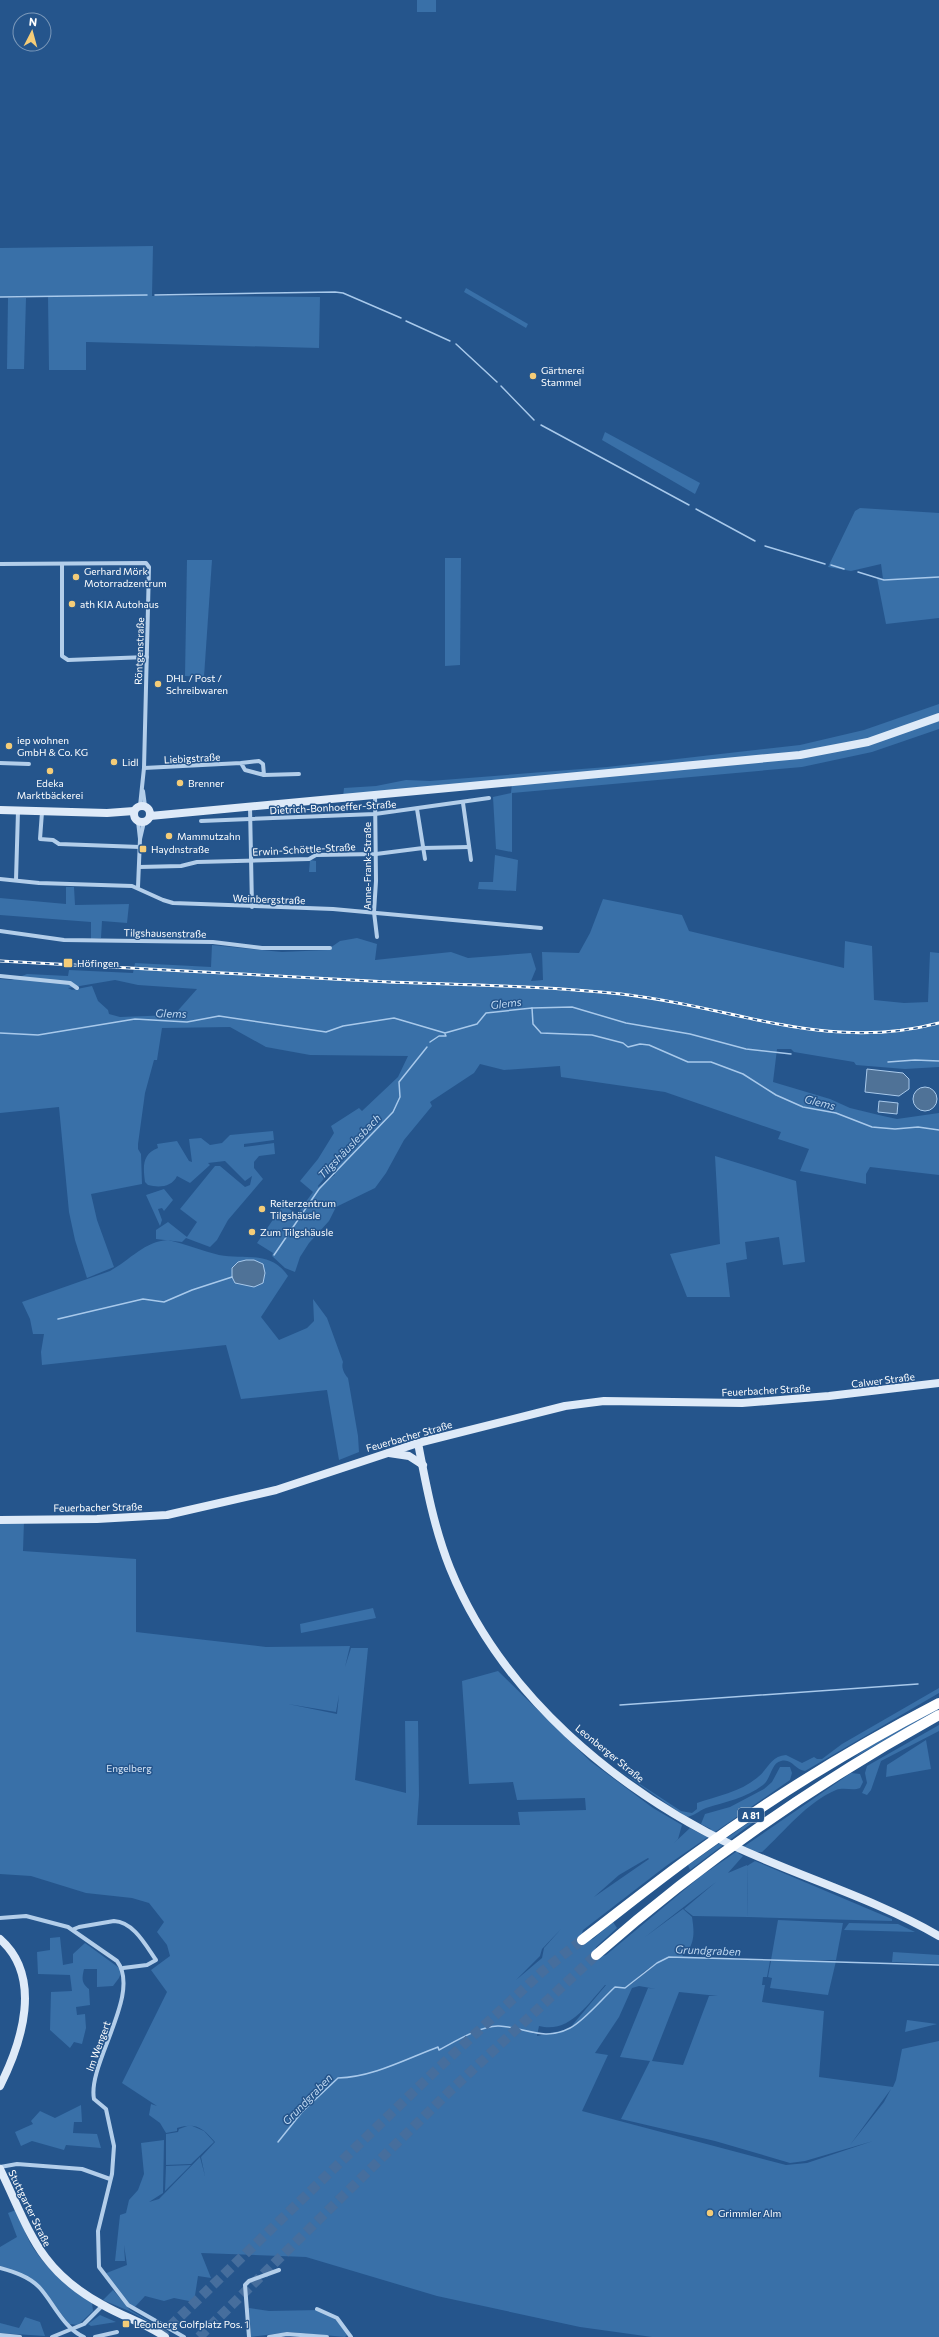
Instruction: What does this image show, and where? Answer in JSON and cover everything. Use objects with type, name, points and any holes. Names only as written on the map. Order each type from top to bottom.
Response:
[{"type":"highway","name":"A 81","points":[[582,1940],[659,1879],[741,1821],[848,1753],[939,1703]]},
{"type":"highway","name":"A 81","points":[[596,1955],[683,1882],[757,1827],[807,1793],[939,1715]]},
{"type":"main road","points":[[0,810],[166,814],[375,794],[454,789],[800,755],[868,742],[939,717]]},
{"type":"main road","name":"Calwer Straße","points":[[828,1396],[939,1383]]},
{"type":"main road","name":"Feuerbacher Straße","points":[[0,1520],[97,1519],[166,1515],[276,1490],[418,1443],[565,1406],[604,1402],[742,1403],[828,1396]]},
{"type":"main road","name":"Leonberger Straße","points":[[418,1443],[438,1530],[450,1567],[477,1624],[508,1669],[550,1716],[598,1759],[650,1797],[700,1827],[749,1853],[890,1912],[939,1936]]},
{"type":"main road","points":[[386,1453],[409,1456],[423,1465]]},
{"type":"main road","points":[[0,1939],[12,1951],[23,1983],[24,1997],[23,2020],[17,2048],[0,2086]]},
{"type":"main road","name":"Stuttgarter Straße","points":[[0,2168],[32,2237],[45,2260],[66,2281],[103,2305],[153,2329],[165,2337]]},
{"type":"main road","name":"Stuttgarter Straße","points":[[140,2323],[156,2337]]},
{"type":"street","name":"Röntgenstraße","points":[[0,564],[146,563],[149,567],[142,814]]},
{"type":"street","points":[[62,564],[62,656],[68,660],[147,657]]},
{"type":"street","name":"Liebigstraße","points":[[144,768],[259,761],[263,764],[264,775]]},
{"type":"street","points":[[0,763],[29,764]]},
{"type":"street","points":[[241,763],[244,770],[264,775],[299,774]]},
{"type":"street","name":"Anne-Frank-Straße","points":[[375,794],[376,854],[374,912],[377,937]]},
{"type":"street","name":"Dietrich-Bonhoeffer-Straße","points":[[201,821],[375,814],[463,803],[489,798]]},
{"type":"street","points":[[463,803],[472,860]]},
{"type":"street","points":[[250,807],[252,907]]},
{"type":"street","points":[[417,809],[425,859]]},
{"type":"street","points":[[16,880],[18,811]]},
{"type":"street","points":[[42,812],[40,839],[53,840],[59,844],[140,847]]},
{"type":"street","points":[[138,887],[142,814]]},
{"type":"street","name":"Erwin-Schöttle-Straße","points":[[139,866],[181,866],[197,862],[308,859],[316,855],[376,854],[423,848],[469,847]]},
{"type":"street","name":"Weinbergstraße","points":[[0,879],[138,887],[163,900],[173,903],[374,912],[541,928]]},
{"type":"street","name":"Tilgshausenstraße","points":[[0,931],[64,940],[212,942],[262,948],[330,948]]},
{"type":"street","points":[[0,976],[70,983],[77,988]]},
{"type":"street","points":[[0,1918],[26,1916],[74,1930],[87,1941],[117,1961],[122,1968],[147,1965],[156,1960],[134,1931],[119,1921],[79,1927],[74,1930]]},
{"type":"street","name":"Im Wengert","points":[[122,1968],[122,1992],[115,2025],[93,2084],[94,2099],[106,2109],[112,2128],[114,2146],[110,2180],[98,2231],[99,2267],[128,2305],[184,2337]]},
{"type":"street","points":[[0,2168],[17,2164],[82,2169],[110,2180]]},
{"type":"street","points":[[0,2268],[25,2277],[38,2286],[71,2329],[84,2337]]},
{"type":"street","points":[[249,2337],[245,2285],[249,2281],[279,2270]]},
{"type":"street","points":[[52,2337],[84,2324],[103,2305]]},
{"type":"street","points":[[317,2309],[337,2318],[351,2337]]},
{"type":"street","points":[[95,2337],[117,2332]]},
{"type":"street","points":[[269,2337],[287,2334],[327,2337]]},
{"type":"street","points":[[0,2335],[20,2337]]},
{"type":"green space","points":[[417,0],[436,0],[436,12],[417,12]]},
{"type":"green space","points":[[153,246],[152,296],[320,297],[319,348],[86,342],[86,370],[49,370],[48,296],[0,297],[0,248]]},
{"type":"green space","points":[[466,288],[528,324],[526,328],[464,292]]},
{"type":"green space","points":[[8,298],[26,298],[24,369],[7,369]]},
{"type":"green space","points":[[605,432],[700,483],[695,494],[602,440]]},
{"type":"green space","points":[[860,508],[939,513],[939,618],[886,624],[877,578],[883,579],[881,564],[851,571],[828,567],[855,511]]},
{"type":"green space","points":[[445,558],[461,558],[460,665],[445,666]]},
{"type":"green space","points":[[187,560],[212,560],[204,677],[185,676]]},
{"type":"green space","points":[[939,704],[939,729],[872,752],[802,767],[512,793],[512,852],[496,849],[493,797],[511,793],[512,783],[343,797],[344,788],[376,786],[406,780],[430,781],[607,767],[800,745],[864,730]]},
{"type":"green space","points":[[495,855],[518,860],[516,891],[478,889],[479,882],[493,882]]},
{"type":"green space","points":[[310,860],[316,861],[316,872],[309,872]]},
{"type":"green space","points":[[66,887],[74,887],[75,905],[129,904],[127,923],[102,921],[101,938],[91,939],[91,922],[0,915],[0,898],[66,904]]},
{"type":"green space","points":[[603,899],[682,915],[689,931],[844,968],[845,941],[872,946],[874,1000],[904,1003],[928,1002],[930,952],[939,953],[939,1067],[905,1069],[856,1065],[854,1062],[794,1052],[791,1049],[777,1049],[773,1082],[830,1099],[850,1108],[897,1119],[939,1113],[939,1175],[870,1167],[866,1174],[866,1184],[800,1171],[809,1149],[778,1139],[781,1132],[665,1092],[561,1077],[560,1066],[504,1070],[480,1064],[474,1073],[430,1102],[432,1106],[404,1140],[386,1173],[375,1188],[336,1207],[329,1221],[309,1243],[300,1257],[295,1272],[285,1268],[272,1256],[273,1253],[257,1243],[283,1205],[297,1214],[313,1192],[300,1181],[318,1159],[334,1133],[331,1126],[359,1108],[362,1111],[398,1077],[408,1056],[310,1055],[266,1047],[230,1027],[162,1028],[157,1060],[154,1060],[145,1093],[138,1144],[138,1149],[141,1154],[142,1184],[91,1194],[97,1220],[114,1267],[87,1278],[75,1240],[69,1212],[59,1107],[0,1113],[0,979],[12,980],[27,974],[68,976],[69,970],[133,973],[135,963],[211,967],[212,945],[282,952],[327,950],[340,941],[357,938],[377,944],[375,960],[451,952],[468,958],[531,953],[536,969],[531,981],[543,980],[542,952],[579,953],[590,933]],"holes":[[[115,980],[138,985],[197,989],[174,1015],[120,1017],[109,1014],[108,1010],[98,1001],[92,986],[72,990],[68,988]],[[331,1170],[335,1175],[318,1187],[318,1186]]]},
{"type":"green space","points":[[273,1131],[274,1140],[244,1144],[244,1147],[274,1143],[275,1154],[259,1156],[254,1162],[254,1168],[263,1179],[228,1220],[217,1240],[210,1247],[186,1238],[182,1242],[156,1239],[156,1230],[168,1222],[187,1237],[197,1222],[180,1209],[215,1166],[220,1166],[245,1187],[250,1185],[252,1176],[245,1181],[225,1161],[208,1163],[210,1165],[190,1183],[177,1176],[175,1180],[165,1186],[148,1185],[145,1182],[144,1166],[146,1157],[158,1148],[157,1144],[177,1141],[189,1161],[192,1162],[189,1139],[201,1138],[210,1145],[222,1143],[230,1135]]},
{"type":"green space","points":[[715,1156],[796,1181],[805,1262],[783,1265],[779,1237],[745,1242],[747,1259],[726,1263],[730,1297],[687,1297],[670,1254],[720,1244]]},
{"type":"green space","points":[[164,1189],[173,1200],[164,1211],[162,1208],[158,1209],[162,1220],[160,1226],[146,1195]]},
{"type":"green space","points":[[168,1240],[219,1255],[265,1259],[273,1262],[281,1268],[288,1276],[261,1317],[279,1340],[307,1328],[314,1321],[313,1299],[327,1318],[343,1362],[343,1370],[348,1378],[358,1436],[359,1452],[339,1460],[327,1390],[241,1399],[226,1345],[42,1365],[41,1352],[44,1334],[33,1334],[30,1319],[22,1302],[110,1271],[145,1247],[160,1241]]},
{"type":"green space","name":"Engelberg","points":[[24,1521],[23,1551],[136,1559],[136,1632],[266,1647],[350,1646],[345,1667],[351,1648],[368,1648],[355,1780],[406,1793],[405,1721],[418,1721],[419,1795],[417,1825],[520,1825],[518,1812],[586,1810],[585,1798],[517,1800],[513,1782],[469,1784],[462,1681],[498,1671],[590,1761],[653,1808],[682,1825],[678,1839],[674,1843],[690,1828],[703,1835],[711,1829],[701,1824],[705,1814],[730,1807],[764,1789],[772,1782],[780,1767],[790,1767],[792,1773],[790,1780],[666,1866],[583,1930],[581,1937],[587,1941],[593,1939],[613,1922],[617,1928],[596,1947],[595,1951],[600,1957],[606,1955],[701,1876],[851,1773],[860,1774],[863,1782],[860,1788],[839,1789],[825,1795],[796,1818],[762,1852],[754,1852],[746,1847],[738,1853],[743,1856],[728,1873],[747,1865],[748,1917],[693,1916],[684,1909],[716,1882],[645,1937],[683,1909],[692,1917],[693,1939],[688,1951],[681,1952],[683,1956],[770,1961],[767,1977],[763,1977],[762,1985],[765,1985],[762,2002],[824,2011],[819,2077],[893,2087],[896,2080],[902,2049],[939,2041],[939,2337],[652,2337],[580,2327],[437,2296],[306,2257],[201,2253],[211,2278],[198,2276],[194,2302],[174,2298],[164,2301],[145,2296],[133,2309],[104,2274],[127,2265],[124,2245],[125,2261],[115,2261],[120,2215],[126,2213],[129,2200],[138,2190],[144,2174],[141,2143],[164,2140],[163,2193],[149,2202],[159,2199],[200,2157],[205,2176],[201,2157],[215,2142],[207,2133],[194,2126],[184,2126],[177,2128],[177,2131],[166,2133],[160,2123],[149,2115],[151,2104],[157,2106],[122,2083],[167,1992],[151,1970],[170,1956],[167,1945],[157,1932],[164,1922],[149,1903],[132,1898],[86,1893],[31,1876],[0,1874],[0,1523]],"holes":[[[339,1695],[337,1714],[288,1704],[336,1712]],[[648,1858],[649,1859],[594,1897],[619,1875]],[[561,1929],[544,1948],[542,1958],[516,1980],[540,1956],[542,1949]],[[663,1960],[629,1986],[646,1970]],[[606,1985],[569,2029],[537,2036],[539,2026],[559,2026],[568,2022],[584,2009]],[[639,1986],[656,1989],[648,1988],[620,2057],[650,2061],[621,2119],[715,2141],[790,2163],[805,2161],[873,2141],[807,2163],[786,2165],[582,2111],[608,2055],[595,2053],[619,2017],[632,1988]],[[679,1992],[718,1996],[709,1996],[683,2065],[652,2061]],[[891,2089],[884,2102],[850,2145]]]},
{"type":"green space","points":[[373,1608],[376,1618],[301,1633],[300,1624]]},
{"type":"green space","points":[[939,1688],[939,1693],[805,1771],[799,1769],[788,1761],[778,1762],[763,1785],[750,1793],[706,1808],[694,1815],[686,1817],[617,1769],[681,1811],[692,1813],[697,1809],[697,1803],[737,1790],[751,1782],[761,1774],[773,1760],[786,1755],[802,1763],[814,1757],[817,1759],[822,1759],[842,1744]]},
{"type":"green space","points":[[939,1709],[850,1760],[867,1748]]},
{"type":"green space","points":[[939,1725],[939,1731],[881,1761],[871,1790],[867,1795],[862,1793],[867,1783],[865,1773],[867,1766]]},
{"type":"green space","points":[[926,1740],[931,1769],[886,1777],[887,1765]]},
{"type":"green space","points":[[764,1812],[764,1814],[690,1870],[688,1865]]},
{"type":"green space","points":[[755,1861],[892,1919],[892,1921],[748,1917],[747,1866]]},
{"type":"green space","points":[[778,1920],[843,1923],[836,1960],[771,1960]]},
{"type":"green space","points":[[849,1923],[898,1924],[915,1932],[844,1930]]},
{"type":"green space","points":[[60,1937],[63,1965],[73,1963],[73,1954],[85,1943],[122,1970],[119,1978],[113,1986],[97,1987],[97,1969],[84,1969],[83,1980],[89,1989],[90,2005],[76,2007],[77,2015],[85,2014],[86,2028],[82,2044],[74,2042],[70,2048],[50,2030],[51,1992],[72,1991],[70,1975],[38,1974],[37,1952],[50,1950],[50,1938]]},
{"type":"green space","points":[[893,1952],[939,1955],[939,1964],[892,1962]]},
{"type":"green space","points":[[771,1961],[836,1961],[828,1995],[770,1988],[772,1978],[768,1977]]},
{"type":"green space","points":[[907,2020],[937,2024],[905,2032]]},
{"type":"green space","points":[[81,2105],[82,2122],[74,2122],[73,2133],[97,2134],[101,2148],[66,2145],[64,2150],[32,2141],[21,2146],[15,2132],[33,2124],[31,2121],[40,2111],[55,2118]]},
{"type":"green space","points":[[190,2125],[204,2131],[214,2142],[191,2164],[166,2165],[166,2134],[178,2132],[179,2129]]},
{"type":"green space","points":[[191,2165],[165,2191],[166,2166]]},
{"type":"green space","points":[[16,2210],[36,2252],[61,2280],[92,2303],[93,2311],[78,2325],[69,2324],[54,2303],[33,2282],[24,2276],[0,2266],[0,2247],[17,2237],[8,2213]]},
{"type":"green space","points":[[113,2290],[130,2310],[166,2331],[129,2311],[103,2300]]},
{"type":"green space","points":[[249,2308],[269,2311],[320,2310],[336,2320],[348,2334],[345,2337],[290,2332],[251,2337]]},
{"type":"green space","points":[[100,2315],[116,2322],[91,2326],[88,2324]]},
{"type":"green space","points":[[25,2317],[40,2322],[45,2336],[0,2333],[0,2323],[19,2328]]},
{"type":"shaded area","points":[[867,1069],[903,1073],[909,1079],[909,1089],[899,1096],[865,1092]]},
{"type":"shaded area","points":[[920,1087],[930,1087],[937,1094],[937,1104],[930,1111],[920,1111],[913,1104],[913,1094]]},
{"type":"shaded area","points":[[879,1101],[898,1103],[897,1114],[878,1112]]},
{"type":"shaded area","points":[[254,1260],[263,1264],[265,1273],[263,1283],[254,1287],[235,1283],[232,1277],[232,1268],[238,1262]]},
{"type":"waterway","points":[[155,295],[335,292],[343,293],[401,318]]},
{"type":"waterway","points":[[0,297],[147,295]]},
{"type":"waterway","points":[[406,321],[450,341]]},
{"type":"waterway","points":[[456,344],[497,382]]},
{"type":"waterway","points":[[501,386],[534,420]]},
{"type":"waterway","points":[[541,425],[689,505]]},
{"type":"waterway","points":[[696,509],[755,541]]},
{"type":"waterway","points":[[765,546],[825,564]]},
{"type":"waterway","points":[[831,565],[844,569]]},
{"type":"waterway","points":[[858,572],[884,580],[939,577]]},
{"type":"waterway","points":[[532,1008],[572,1007],[626,1023],[690,1034],[746,1049],[791,1054]]},
{"type":"waterway","name":"Glems","points":[[0,1033],[38,1035],[135,1019],[187,1022],[219,1016],[326,1032],[343,1026],[394,1018],[445,1033],[477,1024],[486,1013],[532,1008],[533,1024],[541,1033],[592,1035],[623,1043],[628,1047],[640,1044],[649,1045],[688,1062],[711,1062],[743,1074],[776,1095],[803,1107],[836,1113],[872,1127],[895,1129],[918,1127],[939,1130]]},
{"type":"waterway","points":[[430,1042],[439,1036],[446,1036],[445,1034]]},
{"type":"waterway","name":"Tilgshäuslesbach","points":[[274,1255],[319,1189],[393,1112],[400,1097],[399,1082],[427,1047]]},
{"type":"waterway","points":[[888,1062],[915,1060],[939,1061]]},
{"type":"waterway","points":[[58,1319],[143,1299],[164,1302],[192,1290],[232,1277]]},
{"type":"waterway","points":[[620,1705],[918,1684]]},
{"type":"waterway","name":"Grundgraben","points":[[278,2142],[302,2112],[338,2078],[351,2077],[377,2071],[438,2047],[439,2050],[476,2031],[492,2026],[508,2027],[543,2034],[561,2032],[581,2021],[615,1987],[625,1988],[657,1963],[669,1957],[939,1965]]},
{"type":"tunnel","points":[[159,2337],[433,2073],[544,1970],[582,1940]]},
{"type":"tunnel","points":[[199,2337],[451,2090],[596,1955]]},
{"type":"railway","points":[[0,961],[389,982],[592,991],[662,1000],[779,1024],[818,1030],[857,1033],[897,1031],[939,1023]]},
{"type":"place","name":"Gärtnerei Stammel","points":[[533,376]]},
{"type":"place","name":"Gerhard Mörk Motorradzentrum","points":[[76,577]]},
{"type":"place","name":"ath KIA Autohaus","points":[[72,604]]},
{"type":"place","name":"DHL / Post / Schreibwaren","points":[[158,684]]},
{"type":"place","name":"iep wohnen GmbH & Co. KG","points":[[9,746]]},
{"type":"place","name":"Lidl","points":[[114,762]]},
{"type":"place","name":"Edeka Marktbäckerei","points":[[50,771]]},
{"type":"place","name":"Brenner","points":[[180,783]]},
{"type":"place","name":"Mammutzahn","points":[[169,836]]},
{"type":"place","name":"Haydnstraße","points":[[143,849]]},
{"type":"place","name":"Höfingen","points":[[68,963]]},
{"type":"place","name":"Reiterzentrum Tilgshäusle","points":[[262,1209]]},
{"type":"place","name":"Zum Tilgshäusle","points":[[252,1232]]},
{"type":"place","name":"Grimmler Alm","points":[[710,2213]]},
{"type":"place","name":"Leonberg Golfplatz Pos. 1","points":[[126,2324]]}]
